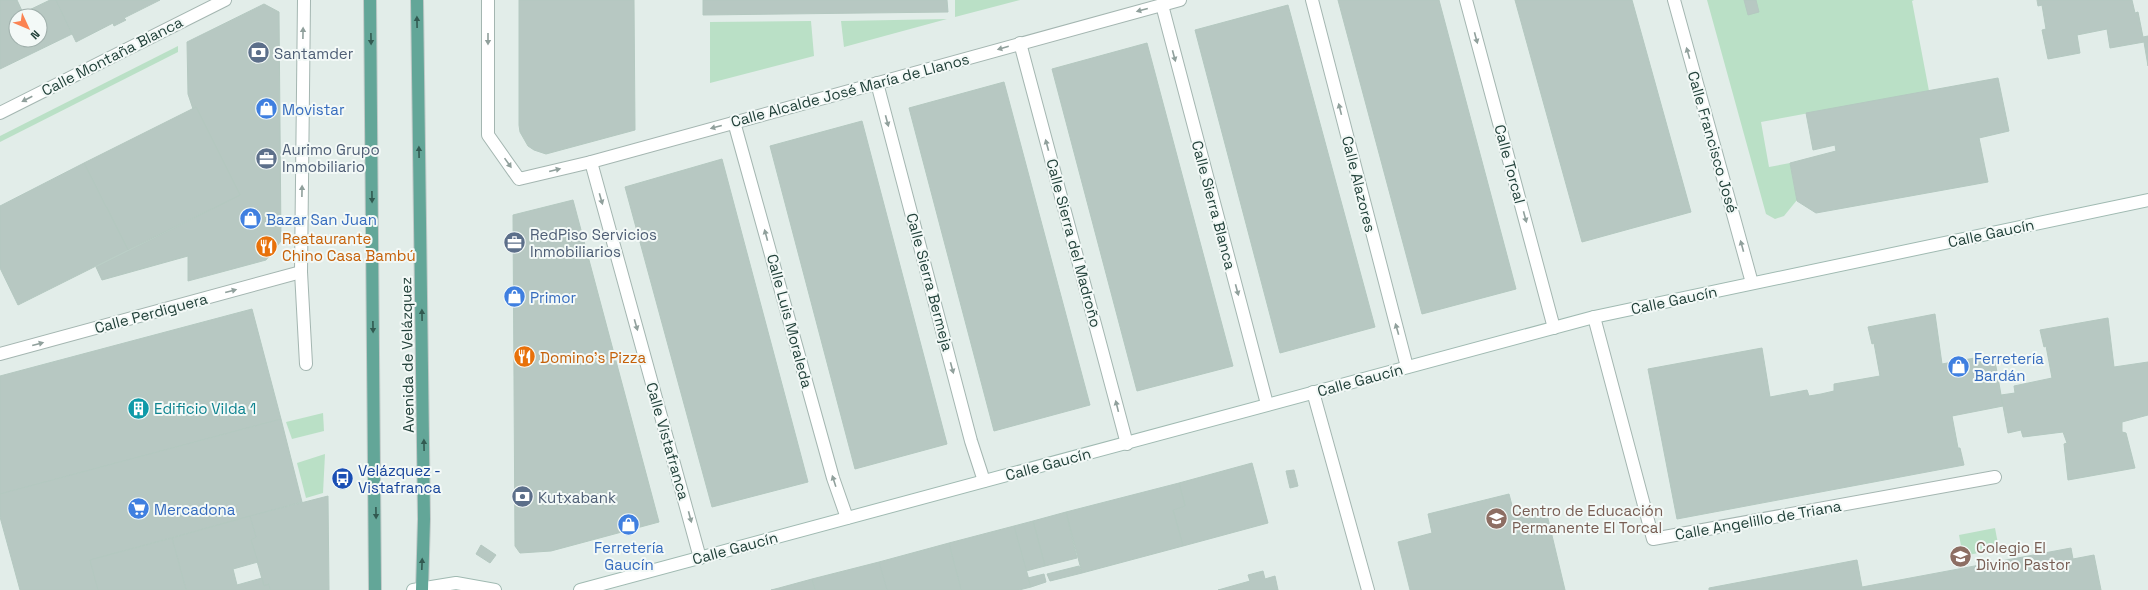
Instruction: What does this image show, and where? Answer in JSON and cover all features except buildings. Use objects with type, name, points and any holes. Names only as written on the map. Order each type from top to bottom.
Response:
[{"type":"main road","points":[[370,0],[375,590]]},
{"type":"main road","name":"Avenida de Velázquez","points":[[416,0],[424,512],[419,589]]},
{"type":"street","name":"Calle Montaña Blanca","points":[[0,113],[224,0]]},
{"type":"street","points":[[304,0],[301,272],[306,364]]},
{"type":"street","name":"Calle Alcalde José María de Llanos","points":[[488,0],[488,135],[519,179],[591,162],[1180,0]]},
{"type":"street","name":"Calle Alazores","points":[[1312,0],[1407,367]]},
{"type":"street","name":"Calle Torcal","points":[[1466,0],[1554,328]]},
{"type":"street","name":"Calle Francisco José","points":[[1674,0],[1752,283]]},
{"type":"street","name":"Calle Sierra Blanca","points":[[1162,5],[1267,404]]},
{"type":"street","name":"Calle Sierra del Madroño","points":[[1020,44],[1127,444]]},
{"type":"street","name":"Calle Sierra Bermeja","points":[[877,83],[972,441],[984,481]]},
{"type":"street","name":"Calle Luis Moraleda","points":[[734,122],[833,478],[847,518]]},
{"type":"street","name":"Calle Vistafranca","points":[[591,162],[700,558]]},
{"type":"street","name":"Calle Gaucín","points":[[580,590],[1127,444],[1267,404],[1594,317],[2148,200]]},
{"type":"street","name":"Calle Perdiguera","points":[[0,354],[301,272]]},
{"type":"street","name":"Calle Angelillo de Triana","points":[[1594,317],[1653,540],[1995,477]]},
{"type":"street","points":[[1314,392],[1368,590]]},
{"type":"street","points":[[419,589],[459,586],[495,590]]},
{"type":"green space","points":[[955,0],[1020,0],[955,17]]},
{"type":"green space","points":[[1707,0],[1914,0],[1912,1],[1929,91],[1761,122],[1769,167],[1790,163],[1797,200],[1784,216],[1775,219],[1766,214]]},
{"type":"green space","points":[[947,19],[844,47],[841,21]]},
{"type":"green space","points":[[811,21],[814,56],[710,83],[710,22]]},
{"type":"green space","points":[[178,46],[178,52],[0,142],[0,136]]},
{"type":"green space","points":[[323,413],[324,431],[292,439],[286,422]]},
{"type":"green space","points":[[325,454],[323,493],[306,498],[297,463]]},
{"type":"green space","points":[[1995,528],[1999,549],[1963,556],[1959,535]]},
{"type":"place","name":"Santamder","points":[[258,53]]},
{"type":"place","name":"Movistar","points":[[267,109]]},
{"type":"place","name":"Aurimo Grupo Inmobiliario","points":[[266,158]]},
{"type":"place","name":"Bazar San Juan","points":[[250,219]]},
{"type":"place","name":"RedPiso Servicios Inmobiliarios","points":[[515,243]]},
{"type":"place","name":"Reataurante Chino Casa Bambú","points":[[267,247]]},
{"type":"place","name":"Primor","points":[[515,297]]},
{"type":"place","name":"Domino's Pizza","points":[[525,357]]},
{"type":"place","name":"Ferretería Bardán","points":[[1959,367]]},
{"type":"place","name":"Edificio Vilda 1","points":[[139,408]]},
{"type":"place","name":"Velázquez - Vistafranca","points":[[342,479]]},
{"type":"place","name":"Kutxabank","points":[[523,497]]},
{"type":"place","name":"Mercadona","points":[[138,509]]},
{"type":"place","name":"Centro de Educación Permanente El Torcal","points":[[1497,519]]},
{"type":"place","name":"Ferretería Gaucín","points":[[629,524]]},
{"type":"place","name":"Colegio El Divino Pastor","points":[[1960,556]]}]
